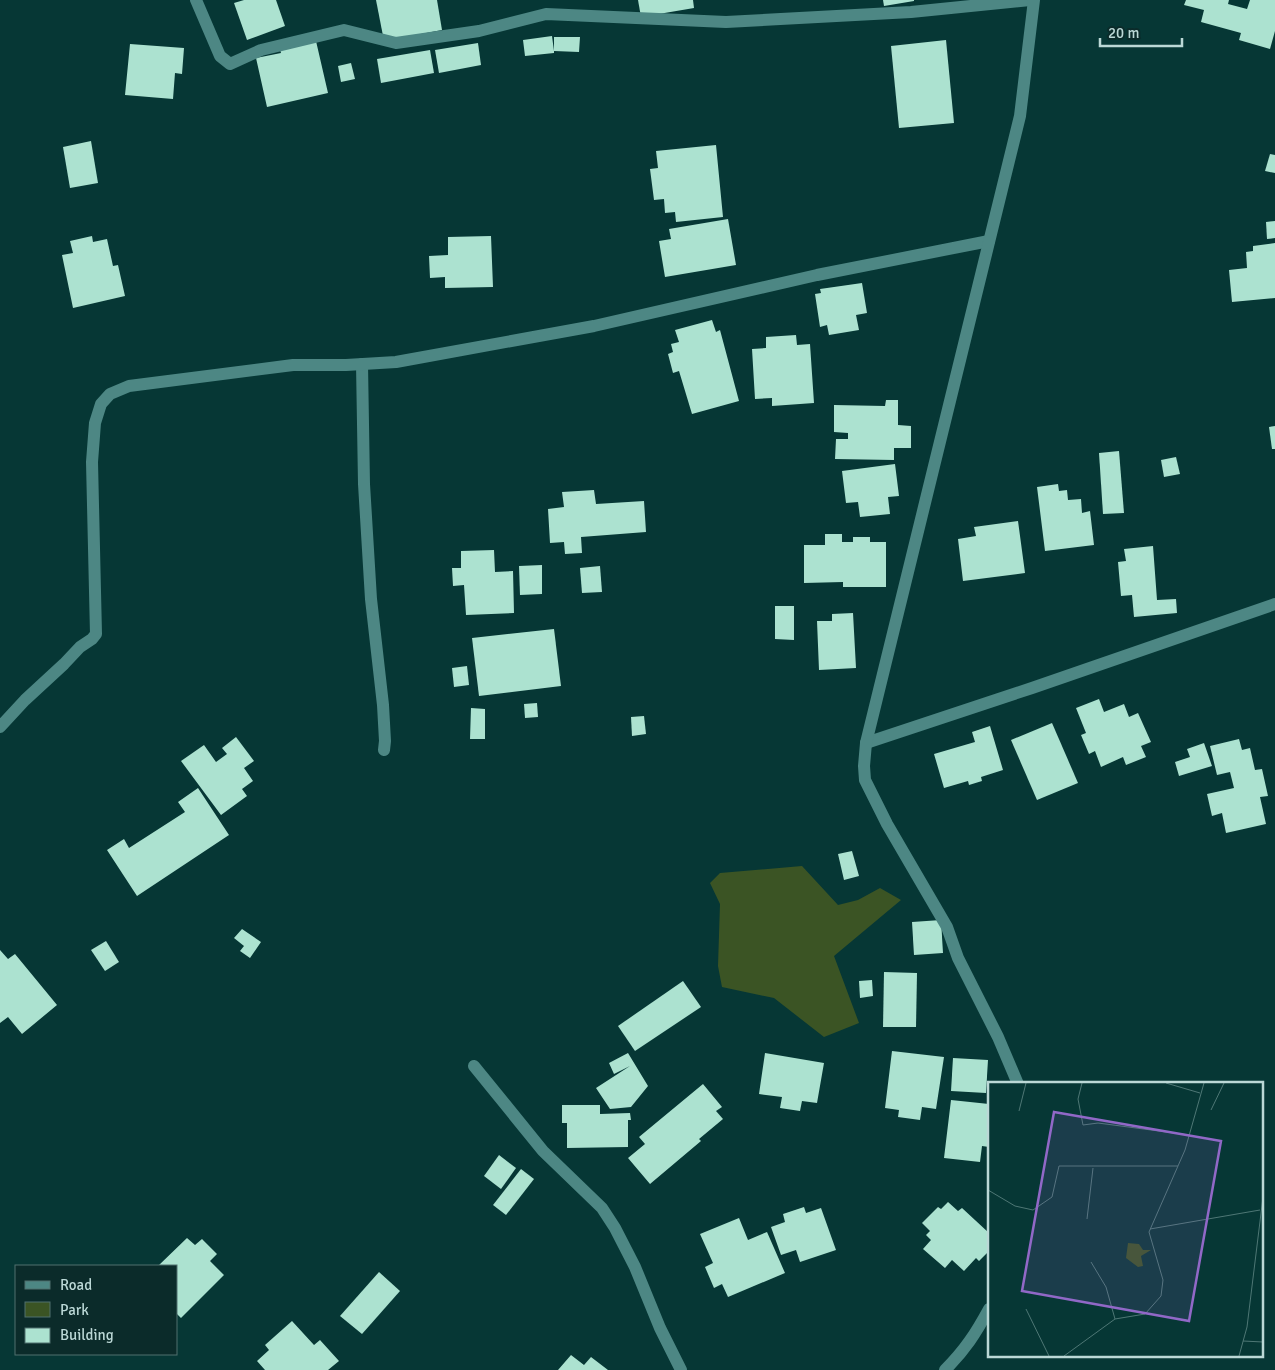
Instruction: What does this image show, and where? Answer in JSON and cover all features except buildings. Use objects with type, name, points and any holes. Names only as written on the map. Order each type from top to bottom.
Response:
[{"type":"street","points":[[196,0],[220,56],[230,64],[261,50],[344,30],[396,43],[479,31],[546,14],[726,22],[911,12],[1030,0]]},
{"type":"street","points":[[1017,1082],[998,1036],[958,958],[947,927],[887,824],[865,780],[864,766],[866,743],[1020,116],[1034,0]]},
{"type":"street","points":[[0,727],[25,700],[96,634],[92,462],[94,423],[101,404],[110,394],[129,386],[294,365],[396,362],[594,326],[817,275],[989,241]]},
{"type":"street","points":[[362,364],[364,484],[370,599],[383,706],[384,750]]},
{"type":"street","points":[[866,743],[1275,604]]},
{"type":"street","points":[[474,1066],[543,1151],[602,1208],[615,1228],[635,1267],[660,1328],[682,1370]]},
{"type":"street","points":[[946,1370],[960,1356],[978,1330],[988,1311]]},
{"type":"green space","points":[[802,866],[838,905],[858,900],[880,888],[901,900],[834,956],[859,1023],[824,1037],[774,998],[722,987],[718,966],[720,904],[710,883],[720,873]]}]
